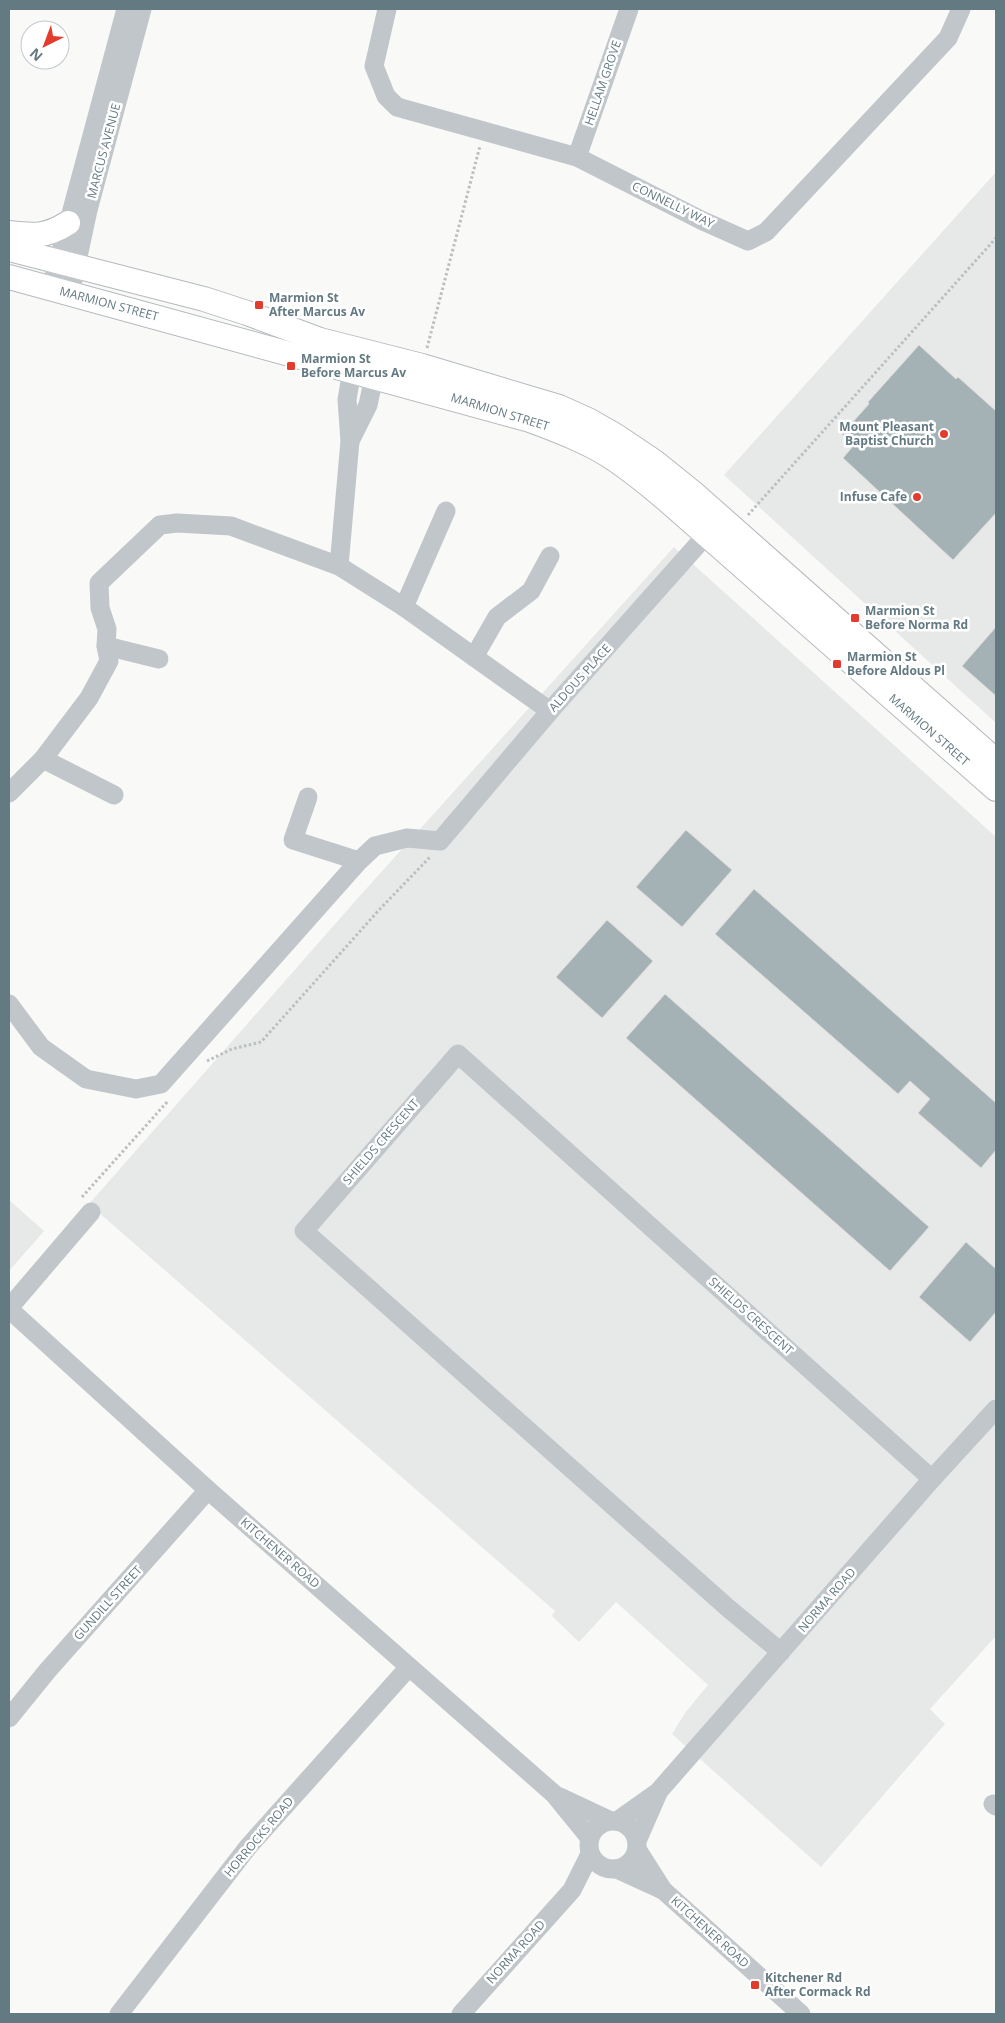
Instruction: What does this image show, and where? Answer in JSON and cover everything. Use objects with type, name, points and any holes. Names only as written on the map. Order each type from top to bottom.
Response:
[{"type":"main road","points":[[9,233],[34,236],[45,235],[68,223]]},
{"type":"main road","name":"MARMION STREET","points":[[9,249],[204,299],[320,340],[365,363]]},
{"type":"main road","name":"MARMION STREET","points":[[9,277],[60,291],[365,363],[422,366],[559,407],[588,420],[656,463],[996,761]]},
{"type":"main road","name":"MARMION STREET","points":[[724,524],[996,789]]},
{"type":"street","name":"MARCUS AVENUE","points":[[67,265],[68,223],[126,9]]},
{"type":"street","name":"MARCUS AVENUE","points":[[60,291],[67,265],[88,210],[142,9]]},
{"type":"street","name":"CONNELLY WAY","points":[[387,9],[374,66],[386,96],[397,107],[577,157],[701,220],[748,240],[766,232],[948,38],[961,9]]},
{"type":"street","name":"HELLAM GROVE","points":[[577,157],[630,9]]},
{"type":"street","points":[[339,566],[350,441],[368,405],[365,363]]},
{"type":"street","points":[[404,607],[446,511]]},
{"type":"street","points":[[9,793],[43,759],[89,698],[109,661],[106,646],[107,629],[100,608],[99,583],[160,524],[230,526],[339,566],[404,607],[550,711]]},
{"type":"street","name":"ALDOUS PLACE","points":[[440,841],[550,711],[724,524]]},
{"type":"street","points":[[474,657],[497,617],[531,591],[550,556]]},
{"type":"street","points":[[106,646],[159,659]]},
{"type":"street","points":[[43,759],[114,794]]},
{"type":"street","points":[[308,797],[293,840],[359,860]]},
{"type":"street","points":[[9,1004],[41,1048],[86,1079],[136,1089],[160,1084],[359,860],[375,846],[407,838],[440,841]]},
{"type":"street","name":"SHIELDS CRESCENT","points":[[781,1652],[721,1602],[304,1231],[458,1054],[932,1479]]},
{"type":"street","points":[[9,1309],[85,1206]]},
{"type":"street","name":"KITCHENER ROAD","points":[[9,1309],[208,1490],[554,1794],[589,1845]]},
{"type":"street","name":"NORMA ROAD","points":[[613,1821],[658,1792],[932,1479],[996,1409]]},
{"type":"street","name":"GUNDILL STREET","points":[[9,1718],[48,1670],[208,1490]]},
{"type":"street","name":"HORROCKS ROAD","points":[[119,2014],[248,1846],[409,1667]]},
{"type":"street","name":"NORMA ROAD","points":[[637,1845],[658,1792]]},
{"type":"street","name":"KITCHENER ROAD","points":[[554,1794],[613,1821]]},
{"type":"street","points":[[613,1821],[628,1826],[634,1833],[637,1845],[630,1862],[612,1869],[597,1864],[589,1845],[594,1829],[601,1823],[613,1821]]},
{"type":"street","name":"NORMA ROAD","points":[[572,1890],[589,1845]]},
{"type":"street","name":"KITCHENER ROAD","points":[[637,1845],[663,1890],[801,2014]]},
{"type":"street","name":"KITCHENER ROAD","points":[[612,1869],[663,1890]]},
{"type":"street","name":"NORMA ROAD","points":[[461,2014],[572,1890],[612,1869]]},
{"type":"path","points":[[426,352],[484,131]]},
{"type":"path","points":[[724,524],[996,238]]},
{"type":"path","points":[[200,1064],[232,1049],[261,1042],[379,910],[436,850],[440,841]]},
{"type":"path","points":[[85,1206],[170,1099]]},
{"type":"shaded area","points":[[996,172],[996,723],[724,475]]},
{"type":"shaded area","points":[[674,547],[996,837],[996,1636],[930,1709],[945,1724],[821,1867],[672,1734],[685,1713],[708,1685],[616,1602],[579,1642],[552,1616],[555,1611],[89,1204],[357,899]]},
{"type":"shaded area","points":[[9,1200],[44,1231],[9,1271]]},
{"type":"building","points":[[919,345],[956,379],[958,377],[996,411],[996,513],[953,560],[843,458],[854,445],[842,434]]},
{"type":"building","points":[[996,627],[996,696],[962,666]]},
{"type":"building","points":[[686,830],[732,870],[682,927],[636,887]]},
{"type":"building","points":[[754,889],[996,1103],[996,1150],[981,1168],[918,1113],[930,1099],[910,1081],[898,1094],[715,934]]},
{"type":"building","points":[[607,920],[653,961],[602,1018],[556,977]]},
{"type":"building","points":[[665,994],[929,1227],[890,1271],[626,1038]]},
{"type":"building","points":[[966,1242],[996,1269],[996,1312],[970,1342],[919,1297]]},
{"type":"place","name":"Marmion St After Marcus Av","points":[[259,305]]},
{"type":"place","name":"Marmion St Before Marcus Av","points":[[291,366]]},
{"type":"place","name":"Mount Pleasant Baptist Church","points":[[944,434]]},
{"type":"place","name":"Infuse Cafe","points":[[917,497]]},
{"type":"place","name":"Marmion St Before Norma Rd","points":[[855,618]]},
{"type":"place","name":"Marmion St Before Aldous Pl","points":[[837,664]]},
{"type":"place","name":"Kitchener Rd After Cormack Rd","points":[[755,1985]]}]
